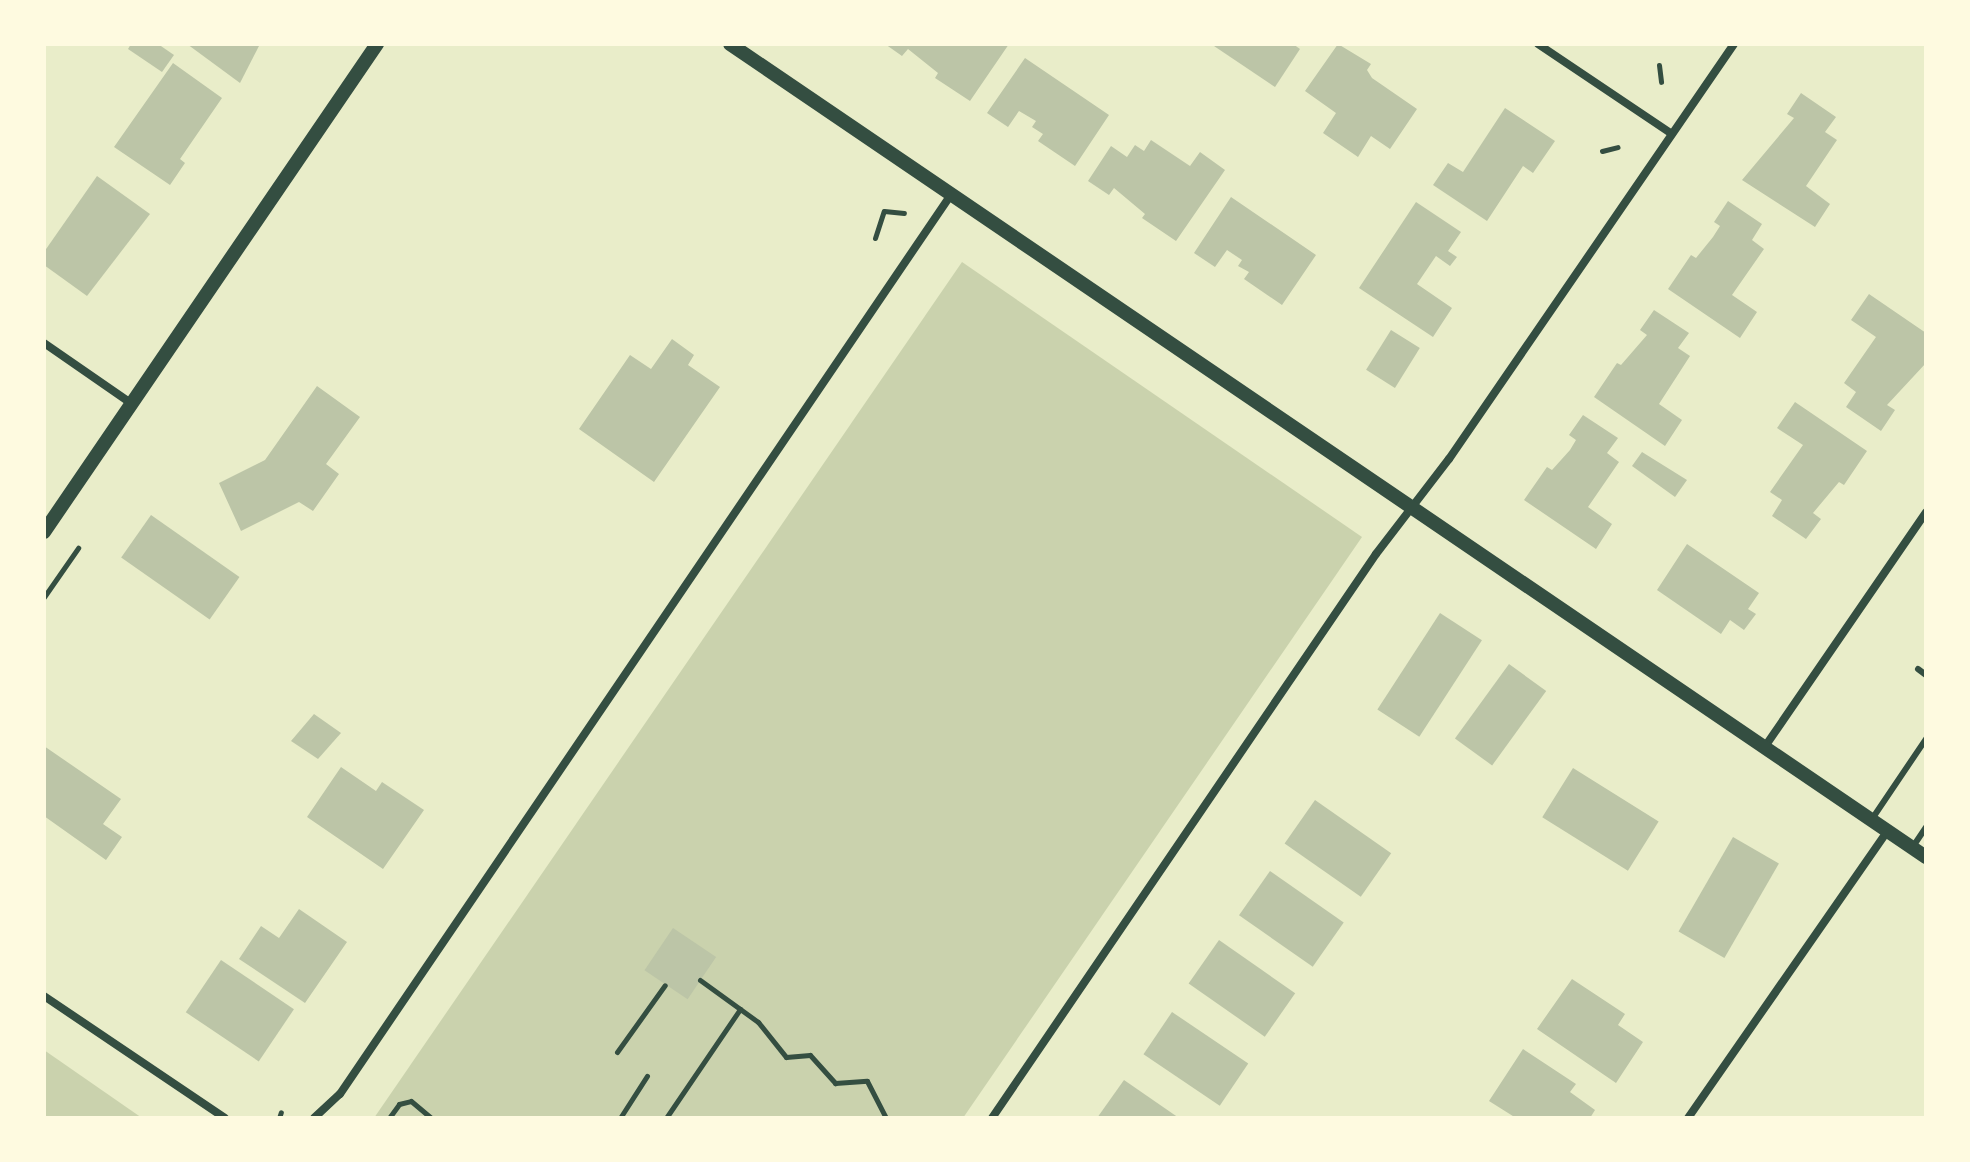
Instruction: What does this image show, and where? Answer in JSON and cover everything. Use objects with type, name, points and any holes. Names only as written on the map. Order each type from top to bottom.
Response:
[{"type":"street","points":[[44,532],[377,44]]},
{"type":"street","points":[[730,44],[1926,857]]},
{"type":"street","points":[[1538,44],[1672,134]]},
{"type":"street","points":[[992,1118],[1734,44]]},
{"type":"street","points":[[314,1118],[340,1094],[952,193]]},
{"type":"street","points":[[44,343],[132,404]]},
{"type":"street","points":[[1764,748],[1926,512]]},
{"type":"street","points":[[1688,1118],[1887,832]]},
{"type":"street","points":[[44,996],[225,1118]]},
{"type":"lane","points":[[1918,669],[1926,675]]},
{"type":"lane","points":[[1871,820],[1926,739]]},
{"type":"lane","points":[[1912,848],[1926,827]]},
{"type":"path","points":[[1659,65],[1661,82]]},
{"type":"path","points":[[1602,151],[1618,147]]},
{"type":"path","points":[[875,238],[884,211],[904,213]]},
{"type":"path","points":[[44,597],[78,548]]},
{"type":"path","points":[[700,980],[772,1034],[786,1057],[810,1055],[835,1083],[867,1081],[886,1118]]},
{"type":"path","points":[[617,1052],[665,985]]},
{"type":"path","points":[[666,1118],[740,1009]]},
{"type":"path","points":[[620,1118],[647,1076]]},
{"type":"path","points":[[389,1118],[404,1101],[419,1105],[431,1118]]},
{"type":"green space","points":[[962,262],[1362,537],[963,1118],[374,1118]]},
{"type":"green space","points":[[44,1050],[142,1118],[44,1118]]},
{"type":"building","points":[[131,44],[158,44],[174,55],[162,72],[128,49]]},
{"type":"building","points":[[187,44],[260,44],[240,83]]},
{"type":"building","points":[[885,44],[1009,44],[970,101],[935,78],[938,73],[908,49],[902,56]]},
{"type":"building","points":[[1211,44],[1293,44],[1300,49],[1275,87]]},
{"type":"building","points":[[1338,44],[1371,64],[1367,70],[1372,78],[1417,109],[1390,149],[1371,136],[1358,157],[1323,133],[1336,113],[1305,91]]},
{"type":"building","points":[[1025,58],[1109,115],[1075,166],[1038,141],[1043,134],[1032,127],[1036,121],[1019,111],[1008,127],[987,113]]},
{"type":"building","points":[[173,63],[222,98],[180,159],[185,163],[170,185],[114,147]]},
{"type":"building","points":[[1801,93],[1836,117],[1825,132],[1837,140],[1806,186],[1830,204],[1815,227],[1742,180],[1794,118],[1787,114]]},
{"type":"building","points":[[1505,108],[1555,141],[1533,173],[1523,166],[1487,221],[1433,185],[1448,163],[1463,172]]},
{"type":"building","points":[[1151,140],[1190,166],[1200,152],[1225,170],[1176,241],[1142,218],[1145,214],[1114,188],[1109,195],[1088,181],[1111,146],[1127,157],[1135,145],[1144,151]]},
{"type":"building","points":[[97,176],[150,214],[87,296],[44,265],[44,252]]},
{"type":"building","points":[[1231,197],[1316,255],[1282,305],[1244,279],[1249,272],[1238,266],[1242,260],[1227,250],[1215,267],[1194,253]]},
{"type":"building","points":[[1728,201],[1762,224],[1752,240],[1764,249],[1732,295],[1757,312],[1740,338],[1668,289],[1691,255],[1696,258],[1713,237],[1720,226],[1714,222]]},
{"type":"building","points":[[1416,202],[1461,232],[1448,251],[1457,257],[1450,266],[1436,256],[1417,284],[1452,308],[1433,337],[1359,288]]},
{"type":"building","points":[[1869,294],[1926,333],[1926,363],[1887,405],[1895,410],[1881,431],[1846,407],[1856,392],[1844,383],[1876,337],[1851,320]]},
{"type":"building","points":[[1654,310],[1689,333],[1678,348],[1690,356],[1659,404],[1682,420],[1665,446],[1594,397],[1617,363],[1621,365],[1647,335],[1640,330]]},
{"type":"building","points":[[1391,330],[1420,348],[1395,388],[1366,370]]},
{"type":"building","points":[[672,339],[694,355],[688,365],[720,387],[654,482],[579,429],[630,355],[651,369]]},
{"type":"building","points":[[317,386],[360,417],[326,464],[339,474],[313,511],[299,502],[241,531],[219,483],[265,460]]},
{"type":"building","points":[[1795,402],[1867,451],[1844,485],[1839,482],[1813,513],[1821,519],[1806,539],[1772,516],[1782,500],[1770,492],[1803,445],[1777,428]]},
{"type":"building","points":[[1583,415],[1618,438],[1607,453],[1619,462],[1588,507],[1612,524],[1596,549],[1524,500],[1547,467],[1552,470],[1570,450],[1576,440],[1569,435]]},
{"type":"building","points":[[1642,452],[1687,480],[1675,497],[1632,466]]},
{"type":"building","points":[[151,515],[239,577],[210,620],[121,558]]},
{"type":"building","points":[[1687,544],[1759,593],[1748,609],[1756,614],[1744,630],[1730,620],[1721,634],[1657,590]]},
{"type":"building","points":[[1440,613],[1482,640],[1419,737],[1377,709]]},
{"type":"building","points":[[1509,664],[1546,691],[1492,765],[1455,738]]},
{"type":"building","points":[[314,714],[341,733],[318,759],[291,741]]},
{"type":"building","points":[[44,746],[121,799],[103,824],[122,837],[106,860],[44,816]]},
{"type":"building","points":[[341,767],[376,791],[382,782],[424,810],[383,869],[307,817]]},
{"type":"building","points":[[1573,768],[1659,822],[1628,871],[1542,817]]},
{"type":"building","points":[[1315,800],[1391,853],[1361,897],[1285,843]]},
{"type":"building","points":[[1733,837],[1779,864],[1724,958],[1678,931]]},
{"type":"building","points":[[1270,871],[1344,923],[1313,967],[1239,915]]},
{"type":"building","points":[[299,909],[347,942],[305,1003],[239,959],[261,926],[279,938]]},
{"type":"building","points":[[673,928],[716,957],[688,999],[644,970]]},
{"type":"building","points":[[1219,940],[1295,993],[1265,1037],[1189,983]]},
{"type":"building","points":[[221,960],[294,1009],[259,1061],[186,1012]]},
{"type":"building","points":[[1572,979],[1625,1014],[1618,1025],[1643,1042],[1616,1083],[1537,1029]]},
{"type":"building","points":[[1172,1012],[1248,1063],[1220,1106],[1143,1054]]},
{"type":"building","points":[[1523,1049],[1576,1084],[1570,1092],[1595,1110],[1590,1118],[1516,1118],[1489,1101]]},
{"type":"building","points":[[1124,1080],[1179,1118],[1097,1118]]}]
